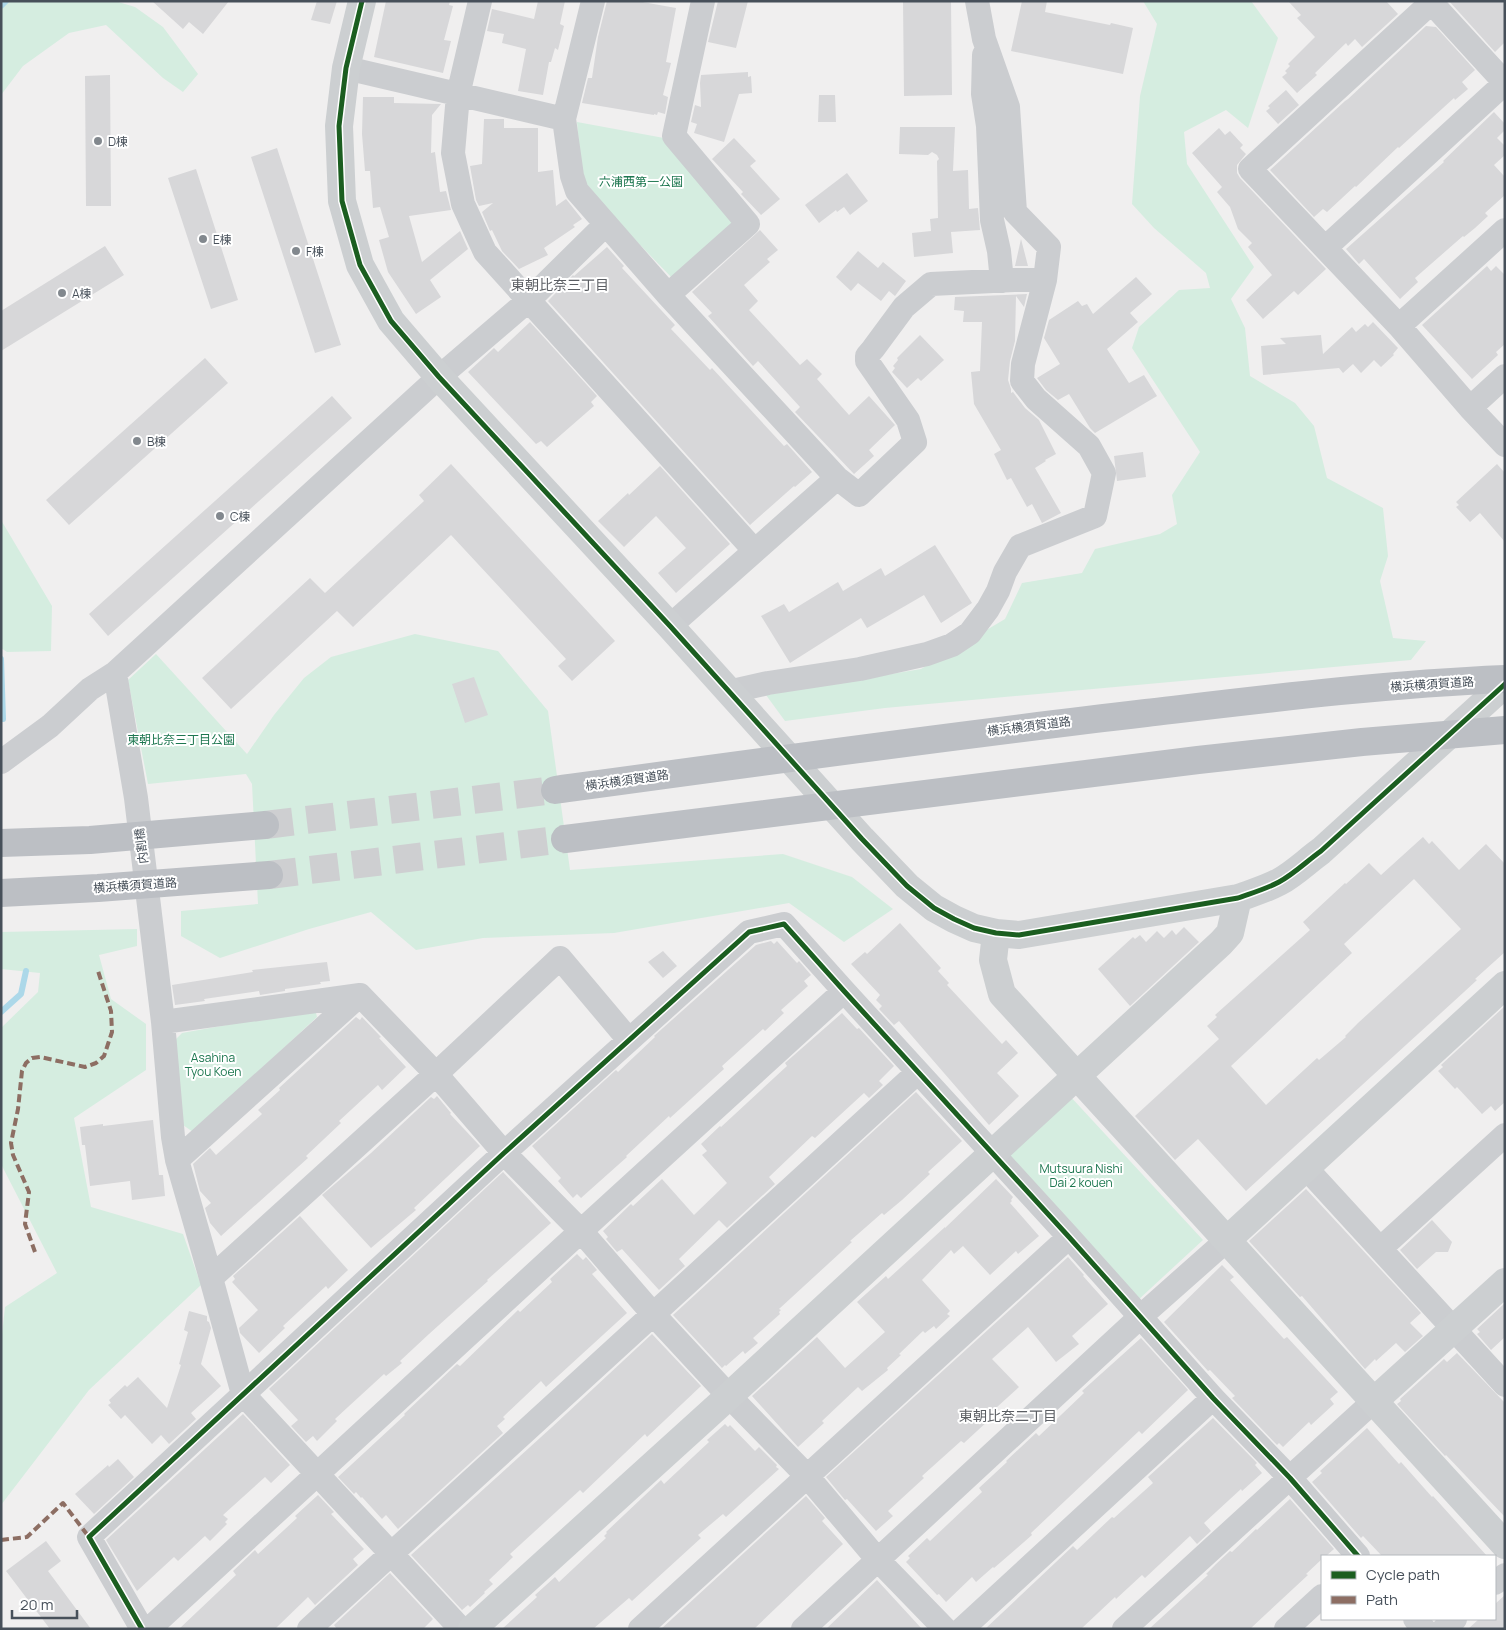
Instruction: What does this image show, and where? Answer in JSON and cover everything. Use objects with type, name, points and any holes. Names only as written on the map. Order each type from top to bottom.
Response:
[{"type":"highway","name":"横浜横須賀道路","points":[[555,790],[957,735],[1267,698],[1505,679]]},
{"type":"highway","points":[[565,839],[1198,760],[1362,742],[1505,730]]},
{"type":"highway","points":[[1,843],[90,840],[265,825]]},
{"type":"highway","name":"横浜横須賀道路","points":[[1,893],[98,888],[269,875]]},
{"type":"street","points":[[362,1],[346,68],[339,126],[342,201],[360,265],[391,321],[438,377],[670,626],[862,839],[907,886],[934,908],[974,928],[996,933],[1019,935],[1238,898],[1266,888],[1294,872],[1321,851],[1505,684]]},
{"type":"street","points":[[480,1],[458,95],[453,153],[463,204],[484,252],[754,550]]},
{"type":"street","points":[[593,1],[564,120],[572,176],[577,191],[668,295],[837,478],[859,495],[915,442],[908,420],[867,361],[867,356],[904,307],[931,284],[1002,280],[1045,280]]},
{"type":"street","points":[[668,295],[748,224],[674,136],[703,1]]},
{"type":"street","points":[[728,692],[768,683],[860,669],[927,654],[952,645],[970,633],[988,609],[998,591],[1005,572],[1020,546],[1095,516],[1104,473],[1089,446],[1036,399],[1022,381],[1023,364],[1045,280],[1049,247],[1015,212],[1008,107],[984,41],[977,1]]},
{"type":"street","points":[[1325,248],[1505,83],[1432,2],[1250,169],[1399,326],[1470,408],[1505,445]]},
{"type":"street","points":[[984,41],[983,94],[988,126],[992,220],[999,251],[1002,280]]},
{"type":"street","points":[[346,68],[564,120]]},
{"type":"street","points":[[1,762],[50,726],[90,689],[115,673],[438,377],[529,300],[606,224]]},
{"type":"street","points":[[1399,326],[1505,230]]},
{"type":"street","points":[[1470,408],[1505,376]]},
{"type":"street","points":[[670,626],[837,478]]},
{"type":"street","name":"内割橋","points":[[115,673],[136,798],[163,1022],[172,1137],[243,1394]]},
{"type":"street","points":[[472,1629],[729,1396],[1221,943],[1230,933],[1238,898]]},
{"type":"street","points":[[142,1629],[89,1537],[504,1153],[749,932],[784,924],[1069,1237],[1139,1318],[1290,1478],[1357,1555]]},
{"type":"street","points":[[996,933],[993,960],[1002,994],[1505,1545]]},
{"type":"street","points":[[211,1278],[436,1074],[560,958],[629,1040]]},
{"type":"street","points":[[803,1629],[1139,1318],[1227,1240],[1505,985]]},
{"type":"street","points":[[148,1629],[844,992]]},
{"type":"street","points":[[163,1022],[360,995]]},
{"type":"street","points":[[360,995],[436,1074],[504,1153],[581,1231],[653,1314],[729,1396],[807,1476],[878,1560],[945,1629]]},
{"type":"street","points":[[177,1160],[360,995]]},
{"type":"street","points":[[309,1629],[918,1072]]},
{"type":"street","points":[[1381,1248],[1505,1135]]},
{"type":"street","points":[[1306,1168],[1505,1385]]},
{"type":"street","points":[[640,1629],[1069,1237]]},
{"type":"street","points":[[1124,1629],[1505,1282]]},
{"type":"street","points":[[243,1394],[461,1629]]},
{"type":"street","points":[[962,1629],[1213,1398]]},
{"type":"street","points":[[1286,1629],[1321,1597]]},
{"type":"street","points":[[1444,1629],[1454,1620]]},
{"type":"green space","points":[[1,1],[115,1],[135,7],[163,27],[198,74],[183,92],[163,78],[106,25],[69,33],[23,66],[1,95]]},
{"type":"green space","points":[[1143,1],[1251,1],[1278,38],[1248,128],[1226,110],[1184,132],[1187,164],[1254,267],[1231,299],[1245,328],[1250,376],[1295,403],[1314,426],[1327,478],[1383,508],[1388,556],[1380,581],[1393,638],[1426,641],[1411,660],[885,708],[785,721],[766,695],[921,669],[1005,619],[1022,583],[1082,573],[1095,549],[1160,534],[1177,524],[1172,495],[1200,452],[1132,348],[1139,327],[1179,290],[1210,288],[1206,273],[1154,228],[1132,204],[1140,96],[1157,24]]},
{"type":"green space","name":"六浦西第一公園","points":[[577,122],[664,138],[736,224],[674,280],[614,218],[582,178]]},
{"type":"green space","points":[[1,520],[52,606],[51,651],[7,652],[1,648]]},
{"type":"green space","name":"東朝比奈三丁目公園","points":[[415,634],[498,651],[548,711],[570,870],[783,854],[852,877],[893,909],[844,942],[789,903],[614,933],[483,938],[416,950],[371,912],[309,929],[220,958],[181,936],[181,911],[258,904],[252,784],[246,774],[148,784],[128,680],[156,654],[247,754],[274,715],[304,678],[331,657]]},
{"type":"green space","points":[[137,929],[137,946],[99,955],[111,999],[146,1024],[146,1070],[74,1118],[91,1207],[183,1234],[201,1285],[89,1390],[1,1505],[1,1343],[5,1307],[57,1273],[1,1164],[1,1028],[38,992],[40,973],[1,969],[1,932]]},
{"type":"green space","name":"Asahina Tyou Koen","points":[[315,1009],[317,1017],[193,1132],[183,1125],[175,1040],[182,1033]]},
{"type":"green space","name":"Mutsuura Nishi Dai 2 kouen","points":[[1069,1095],[1203,1240],[1137,1301],[1002,1157]]},
{"type":"building","points":[[152,1],[229,1],[203,34],[189,22],[183,29]]},
{"type":"building","points":[[317,1],[337,1],[330,24],[311,20]]},
{"type":"building","points":[[386,1],[450,1],[449,5],[453,6],[444,40],[451,41],[443,73],[374,57]]},
{"type":"building","points":[[538,1],[565,1],[560,24],[564,26],[558,50],[555,48],[551,62],[549,62],[543,95],[518,91],[526,49],[502,43],[504,34],[487,31],[492,9],[534,19]]},
{"type":"building","points":[[607,1],[637,1],[676,8],[666,62],[671,63],[663,95],[668,97],[665,114],[658,112],[657,115],[654,115],[582,103],[588,78],[592,78],[598,37]]},
{"type":"building","points":[[718,1],[748,1],[736,48],[708,42]]},
{"type":"building","points":[[903,1],[951,1],[952,95],[904,96]]},
{"type":"building","points":[[1022,1],[1047,1],[1045,12],[1133,28],[1123,74],[1011,51]]},
{"type":"building","points":[[1288,1],[1386,1],[1398,14],[1362,47],[1355,39],[1348,46],[1346,43],[1315,73],[1317,75],[1297,93],[1282,77],[1287,73],[1285,71],[1290,66],[1288,64],[1315,37],[1297,18],[1301,15]]},
{"type":"building","points":[[1449,1],[1505,1],[1505,42],[1495,52]]},
{"type":"building","points":[[1426,26],[1436,27],[1475,70],[1462,82],[1468,89],[1455,100],[1454,98],[1327,212],[1323,209],[1314,217],[1270,170]]},
{"type":"building","points":[[748,72],[748,77],[751,76],[752,93],[739,94],[724,142],[694,133],[697,124],[691,122],[695,105],[701,107],[701,75]]},
{"type":"building","name":"D棟","points":[[110,75],[111,206],[86,206],[85,76]]},
{"type":"building","points":[[1286,90],[1299,105],[1278,124],[1266,111],[1270,108],[1268,106]]},
{"type":"building","points":[[819,95],[835,95],[836,122],[818,122]]},
{"type":"building","points":[[363,97],[394,97],[394,103],[441,104],[432,115],[431,153],[435,152],[440,192],[446,191],[451,210],[409,216],[422,262],[460,231],[468,249],[430,280],[441,297],[416,314],[388,272],[379,240],[389,237],[380,207],[373,208],[370,171],[365,171],[362,134]]},
{"type":"building","points":[[1494,112],[1505,124],[1505,130],[1497,138],[1505,146],[1505,155],[1494,165],[1505,177],[1505,195],[1485,213],[1488,216],[1475,228],[1463,236],[1415,278],[1418,282],[1400,299],[1364,259],[1359,264],[1346,249],[1444,162]]},
{"type":"building","points":[[484,119],[504,119],[504,128],[538,128],[538,172],[553,170],[556,206],[566,199],[582,219],[573,225],[575,227],[544,248],[548,255],[519,269],[502,251],[492,230],[490,231],[482,212],[493,203],[479,206],[476,200],[470,166],[482,164]]},
{"type":"building","points":[[900,127],[955,127],[953,171],[968,170],[969,209],[978,208],[980,230],[951,232],[953,253],[914,257],[912,233],[931,231],[930,219],[938,218],[937,161],[939,159],[932,152],[928,155],[899,154]]},
{"type":"building","points":[[1219,128],[1225,135],[1230,131],[1243,145],[1240,148],[1246,154],[1237,165],[1237,173],[1240,178],[1326,269],[1298,295],[1294,291],[1263,319],[1246,300],[1272,275],[1248,247],[1252,243],[1238,229],[1230,207],[1217,192],[1222,187],[1192,153]]},
{"type":"building","points":[[734,138],[756,161],[750,166],[780,199],[761,215],[741,194],[743,192],[712,159]]},
{"type":"building","name":"F棟","points":[[277,148],[341,345],[315,353],[251,157]]},
{"type":"building","name":"E棟","points":[[196,169],[238,300],[211,309],[168,178]]},
{"type":"building","points":[[847,173],[868,201],[850,215],[844,207],[837,212],[836,210],[819,223],[805,205]]},
{"type":"building","points":[[760,230],[778,250],[767,259],[770,262],[744,285],[758,301],[749,310],[800,365],[807,359],[822,374],[817,379],[849,415],[869,396],[895,425],[869,450],[874,456],[854,474],[795,412],[800,407],[758,361],[753,366],[708,316],[712,313],[692,292]]},
{"type":"building","points":[[1021,239],[1028,266],[1015,266]]},
{"type":"building","name":"A棟","points":[[105,246],[124,275],[1,351],[1,311]]},
{"type":"building","points":[[607,247],[624,266],[622,268],[675,325],[671,329],[710,370],[712,368],[784,446],[787,444],[812,472],[750,525],[548,301],[573,275]]},
{"type":"building","points":[[858,251],[878,268],[883,262],[906,281],[895,296],[889,291],[881,301],[858,283],[851,291],[836,277]]},
{"type":"building","points":[[1487,266],[1491,271],[1496,266],[1505,275],[1505,344],[1496,352],[1498,355],[1472,379],[1422,325]]},
{"type":"building","points":[[1136,277],[1152,294],[1130,313],[1138,322],[1107,349],[1129,383],[1144,375],[1157,396],[1095,433],[1069,394],[1058,400],[1046,390],[1037,378],[1060,364],[1044,338],[1049,320],[1078,301],[1082,306],[1087,304],[1093,314]]},
{"type":"building","points":[[1027,294],[1024,307],[1016,296],[1015,341],[1008,380],[1011,393],[1013,392],[1025,408],[1039,420],[1056,454],[1035,468],[1061,513],[1042,523],[1032,504],[1027,507],[1011,478],[1007,480],[994,454],[1001,450],[974,404],[971,372],[980,371],[982,322],[963,322],[964,311],[954,310],[955,297]]},
{"type":"building","points":[[530,322],[597,396],[591,402],[594,406],[547,447],[541,441],[536,444],[468,372],[494,348],[498,352]]},
{"type":"building","points":[[1373,322],[1398,348],[1394,355],[1381,367],[1374,360],[1361,373],[1353,364],[1343,373],[1339,368],[1263,375],[1261,346],[1286,344],[1280,338],[1321,335],[1323,354],[1352,327],[1356,332],[1365,324],[1368,327]]},
{"type":"building","points":[[920,335],[944,360],[921,381],[918,378],[907,388],[892,372],[895,368],[893,366],[898,360],[897,358]]},
{"type":"building","name":"B棟","points":[[205,358],[228,383],[69,525],[46,500]]},
{"type":"building","name":"C棟","points":[[332,396],[352,418],[108,636],[89,614]]},
{"type":"building","points":[[1143,452],[1146,477],[1117,481],[1114,456]]},
{"type":"building","points":[[451,464],[615,641],[572,681],[558,666],[566,659],[451,535],[353,627],[337,611],[231,709],[202,678],[310,578],[325,593],[424,501],[419,495]]},
{"type":"building","points":[[1497,464],[1505,473],[1505,542],[1480,513],[1470,522],[1456,507],[1459,505],[1456,502]]},
{"type":"building","points":[[660,466],[730,544],[676,593],[658,573],[686,548],[656,516],[624,547],[598,521]]},
{"type":"building","points":[[935,545],[972,603],[941,623],[924,595],[867,628],[861,618],[790,663],[761,616],[784,604],[789,612],[838,582],[843,591],[881,568],[885,576]]},
{"type":"building","points":[[474,677],[488,715],[465,723],[452,684]]},
{"type":"building","points":[[1423,837],[1429,844],[1432,841],[1459,870],[1486,844],[1505,864],[1505,952],[1475,979],[1477,980],[1464,992],[1246,1191],[1198,1139],[1175,1160],[1135,1116],[1219,1039],[1207,1026],[1217,1017],[1215,1015],[1310,930],[1303,922],[1369,863],[1381,875]],"holes":[[[1414,879],[1461,929],[1358,1023],[1346,1037],[1319,1060],[1317,1058],[1266,1105],[1231,1066],[1352,953],[1344,944]]]},
{"type":"building","points":[[900,923],[941,968],[938,971],[949,983],[947,985],[1002,1044],[1006,1040],[1018,1053],[997,1073],[1019,1096],[989,1125],[899,1021],[894,1025],[879,1009],[882,1006],[876,1000],[880,995],[851,964],[865,952],[867,954]]},
{"type":"building","points":[[1184,927],[1199,942],[1130,1006],[1098,969],[1133,937],[1135,939],[1140,935],[1146,942],[1157,931],[1164,938],[1172,930],[1176,935]]},
{"type":"building","points":[[771,941],[774,944],[777,941],[811,975],[804,981],[808,986],[781,1010],[784,1013],[765,1031],[763,1029],[722,1066],[724,1069],[670,1118],[669,1116],[627,1157],[581,1198],[577,1194],[573,1198],[558,1181],[561,1178],[532,1146],[616,1070],[618,1072],[654,1036],[756,945]]},
{"type":"building","points":[[663,951],[677,966],[663,978],[648,962]]},
{"type":"building","points":[[327,962],[330,981],[320,982],[321,984],[260,995],[259,991],[175,1005],[172,985],[253,972],[252,970]]},
{"type":"building","points":[[1505,1006],[1505,1102],[1495,1111],[1491,1106],[1482,1114],[1457,1087],[1455,1089],[1438,1071],[1443,1067],[1441,1065]]},
{"type":"building","points":[[842,1013],[857,1029],[859,1028],[894,1066],[879,1081],[883,1085],[869,1098],[864,1093],[815,1138],[812,1136],[769,1177],[775,1184],[727,1228],[719,1220],[679,1259],[685,1266],[659,1290],[622,1249],[617,1252],[606,1239],[608,1237],[603,1231],[631,1204],[633,1206],[662,1179],[694,1215],[727,1183],[702,1155],[707,1151],[701,1144],[787,1066],[785,1063]]},
{"type":"building","points":[[356,1017],[360,1020],[362,1017],[406,1067],[382,1090],[378,1085],[339,1121],[341,1123],[306,1156],[308,1158],[221,1236],[210,1223],[205,1208],[211,1203],[200,1191],[193,1164],[210,1148],[216,1155],[262,1114],[258,1110],[280,1090],[279,1088]]},
{"type":"building","points":[[916,1092],[962,1141],[928,1172],[930,1174],[902,1200],[884,1215],[882,1213],[850,1241],[852,1242],[779,1309],[781,1310],[780,1314],[753,1338],[758,1343],[745,1354],[743,1351],[722,1368],[673,1315]]},
{"type":"building","points":[[437,1096],[450,1114],[480,1146],[414,1208],[416,1210],[371,1248],[322,1195],[371,1153],[431,1097],[434,1099]]},
{"type":"building","points":[[153,1120],[159,1175],[163,1175],[165,1196],[132,1200],[130,1181],[90,1186],[85,1145],[82,1145],[80,1127]]},
{"type":"building","points":[[503,1172],[551,1223],[400,1361],[402,1363],[386,1376],[384,1374],[335,1419],[337,1421],[317,1441],[313,1436],[306,1442],[291,1426],[298,1420],[269,1389]]},
{"type":"building","points":[[996,1179],[1013,1197],[1010,1203],[1039,1236],[1018,1254],[1016,1251],[990,1275],[963,1246],[954,1254],[951,1250],[922,1280],[950,1311],[947,1314],[950,1316],[936,1329],[934,1326],[925,1333],[923,1331],[899,1354],[901,1355],[887,1368],[888,1370],[862,1391],[858,1387],[798,1447],[752,1396],[817,1337],[845,1368],[885,1332],[857,1302],[886,1276],[888,1279]]},
{"type":"building","points":[[1306,1189],[1421,1313],[1410,1323],[1423,1336],[1405,1352],[1396,1343],[1365,1369],[1302,1296],[1300,1297],[1249,1241]]},
{"type":"building","points":[[300,1216],[348,1270],[328,1289],[326,1286],[283,1326],[285,1328],[259,1353],[240,1333],[239,1328],[258,1310],[232,1282],[235,1279],[233,1276]]},
{"type":"building","points":[[1432,1220],[1452,1242],[1448,1252],[1436,1252],[1417,1269],[1400,1250]]},
{"type":"building","points":[[577,1254],[583,1260],[586,1257],[597,1270],[592,1274],[627,1313],[546,1387],[541,1381],[503,1417],[505,1419],[497,1426],[503,1433],[398,1529],[386,1515],[382,1519],[362,1497],[356,1492],[354,1494],[338,1477],[457,1364],[460,1366],[518,1310],[520,1312],[552,1282],[550,1279]]},
{"type":"building","points":[[1068,1257],[1108,1304],[1072,1336],[1079,1344],[1056,1362],[1028,1327],[992,1359],[1019,1387],[986,1417],[989,1420],[964,1443],[961,1441],[922,1476],[924,1478],[888,1511],[893,1516],[876,1531],[847,1499],[845,1500],[826,1477]]},
{"type":"building","points":[[1222,1265],[1234,1277],[1230,1280],[1284,1339],[1287,1337],[1338,1392],[1330,1399],[1334,1404],[1311,1425],[1309,1422],[1283,1447],[1279,1443],[1277,1445],[1232,1398],[1235,1396],[1210,1370],[1208,1371],[1164,1322]]},
{"type":"building","points":[[1505,1303],[1505,1337],[1491,1350],[1477,1334],[1480,1332],[1477,1329]]},
{"type":"building","points":[[189,1311],[207,1316],[207,1321],[211,1328],[201,1364],[221,1386],[191,1413],[196,1419],[169,1444],[161,1435],[152,1444],[125,1415],[121,1419],[108,1405],[111,1403],[109,1400],[125,1385],[127,1387],[138,1377],[167,1408],[181,1365],[179,1364],[188,1332],[184,1330]]},
{"type":"building","points":[[652,1334],[701,1386],[647,1437],[645,1434],[583,1493],[580,1490],[510,1554],[513,1557],[489,1580],[493,1584],[470,1607],[468,1605],[462,1610],[411,1555]]},
{"type":"building","points":[[1141,1338],[1188,1390],[1142,1434],[1139,1431],[1031,1533],[1032,1535],[976,1582],[972,1577],[946,1602],[906,1562],[910,1558],[908,1556],[927,1538],[930,1541],[982,1492],[979,1488],[1006,1461],[1036,1433],[1039,1436],[1084,1393],[1082,1391]]},
{"type":"building","points":[[1457,1353],[1505,1403],[1505,1517],[1397,1404],[1401,1401],[1400,1399],[1444,1359],[1447,1362]]},
{"type":"building","points":[[243,1414],[290,1465],[271,1483],[265,1477],[223,1515],[228,1519],[225,1522],[227,1524],[210,1541],[205,1536],[178,1561],[174,1557],[137,1591],[106,1540]]},
{"type":"building","points":[[1213,1418],[1257,1463],[1255,1465],[1262,1473],[1242,1491],[1241,1489],[1204,1523],[1211,1531],[1197,1544],[1190,1536],[1145,1578],[1142,1575],[1081,1629],[985,1629],[1073,1546],[1077,1550],[1112,1517],[1114,1518],[1153,1483],[1148,1477]]},
{"type":"building","points":[[725,1424],[728,1427],[730,1425],[755,1451],[759,1447],[779,1469],[726,1517],[723,1514],[698,1535],[701,1538],[632,1601],[629,1598],[593,1629],[502,1629],[537,1597],[535,1595],[555,1577],[559,1582],[606,1538],[604,1536],[606,1532],[661,1480],[664,1484],[709,1442],[707,1440]]},
{"type":"building","points":[[1367,1428],[1399,1464],[1401,1462],[1433,1496],[1486,1555],[1381,1555],[1363,1536],[1361,1538],[1312,1482],[1322,1473],[1320,1471]]},
{"type":"building","points":[[118,1459],[134,1477],[94,1514],[75,1494],[108,1465],[109,1467]]},
{"type":"building","points":[[318,1495],[334,1512],[331,1514],[364,1549],[353,1559],[358,1565],[315,1605],[308,1597],[275,1629],[179,1629],[236,1575],[233,1571],[255,1550],[258,1554],[297,1518],[295,1516]]},
{"type":"building","points":[[806,1496],[825,1518],[822,1521],[843,1544],[754,1629],[661,1629]]},
{"type":"building","points":[[1290,1499],[1334,1549],[1327,1555],[1321,1555],[1321,1560],[1306,1574],[1308,1575],[1250,1629],[1149,1629],[1208,1575],[1206,1574],[1230,1551],[1232,1552]]},
{"type":"building","points":[[46,1541],[61,1561],[48,1571],[91,1629],[50,1629],[6,1571]]},
{"type":"building","points":[[390,1573],[433,1619],[423,1629],[337,1629],[334,1625]]},
{"type":"building","points":[[877,1580],[922,1629],[826,1629]]},
{"type":"building","points":[[1505,1595],[1505,1629],[1468,1629],[1478,1620],[1496,1620],[1496,1603]]},
{"type":"waterway","points":[[1,6],[6,1]]},
{"type":"waterway","points":[[1,659],[3,719]]},
{"type":"waterway","points":[[1,1012],[21,994],[26,971]]},
{"type":"tunnel","points":[[265,825],[555,790]]},
{"type":"tunnel","points":[[269,875],[565,839]]},
{"type":"marked path","points":[[35,1252],[25,1224],[29,1192],[13,1155],[11,1143],[18,1109],[22,1071],[26,1063],[32,1058],[40,1057],[85,1067],[96,1063],[104,1056],[112,1032],[111,1011],[98,971]]},
{"type":"marked path","points":[[1,1540],[27,1537],[63,1503],[89,1537]]},
{"type":"cycle path","points":[[362,1],[346,68],[339,126],[342,201],[360,265],[391,321],[439,377],[670,626],[862,839],[907,886],[934,908],[974,928],[996,933],[1019,935],[1238,898],[1264,889],[1285,879],[1321,851],[1505,684]]},
{"type":"cycle path","points":[[142,1629],[89,1537],[504,1153],[749,932],[784,924],[1213,1398],[1290,1478],[1357,1555]]},
{"type":"place","name":"D棟","points":[[98,141]]},
{"type":"place","name":"E棟","points":[[203,239]]},
{"type":"place","name":"F棟","points":[[296,251]]},
{"type":"place","name":"A棟","points":[[62,293]]},
{"type":"place","name":"B棟","points":[[137,441]]},
{"type":"place","name":"C棟","points":[[220,516]]},
{"type":"district","name":"東朝比奈三丁目","points":[[560,284]]},
{"type":"district","name":"東朝比奈二丁目","points":[[1008,1415]]}]
